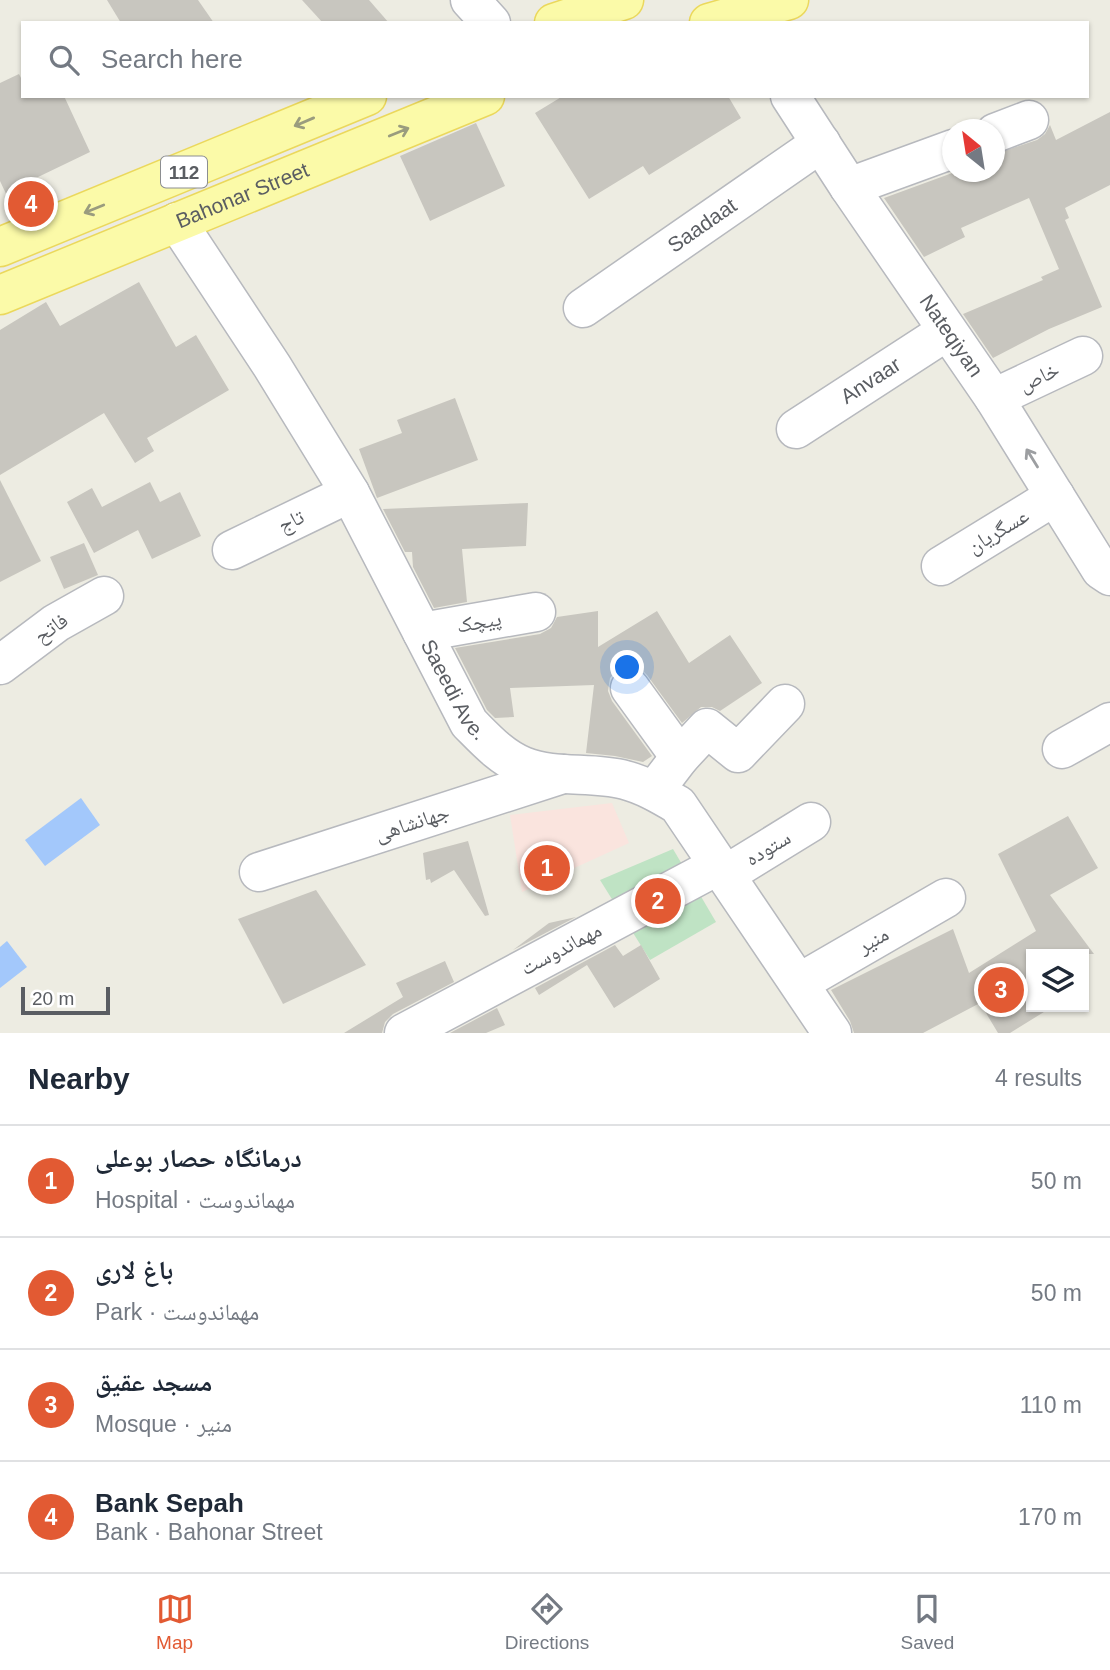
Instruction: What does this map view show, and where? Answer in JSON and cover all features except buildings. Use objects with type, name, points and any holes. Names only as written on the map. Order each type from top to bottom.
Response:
[{"type":"main road","points":[[560,21],[624,0]]},
{"type":"main road","points":[[727,20],[789,0]]},
{"type":"main road","name":"Bahonar Street","points":[[0,247],[362,98]]},
{"type":"main road","name":"Bahonar Street","points":[[0,296],[480,98]]},
{"type":"street","points":[[470,0],[489,21]]},
{"type":"street","name":"Nateqiyan","points":[[790,98],[994,398],[1101,570],[1110,576]]},
{"type":"street","name":"Saadaat","points":[[583,308],[821,143]]},
{"type":"street","points":[[849,187],[942,153]]},
{"type":"street","name":"Saeedi Ave.","points":[[177,222],[272,366],[350,493],[469,723],[495,750],[525,767],[623,779],[654,791],[678,806],[832,1033]]},
{"type":"street","name":"Anvaar","points":[[796,429],[947,331]]},
{"type":"street","name":"خاص","points":[[994,398],[1083,356]]},
{"type":"street","name":"تاج","points":[[232,550],[350,493]]},
{"type":"street","name":"عسگریان","points":[[941,566],[1055,496]]},
{"type":"street","name":"فاتح","points":[[0,665],[56,623],[104,596]]},
{"type":"street","name":"پیچک","points":[[422,632],[536,612]]},
{"type":"street","points":[[630,688],[680,757]]},
{"type":"street","points":[[654,791],[706,728],[738,753],[785,704]]},
{"type":"street","points":[[1062,750],[1110,722]]},
{"type":"street","name":"جهانشاهی","points":[[259,872],[565,774]]},
{"type":"street","name":"ستوده","points":[[722,870],[811,822]]},
{"type":"street","name":"مهماندوست","points":[[404,1033],[722,870]]},
{"type":"street","name":"منیر","points":[[799,983],[946,898]]},
{"type":"shaded area","points":[[612,803],[629,843],[522,892],[510,815]]},
{"type":"green space","points":[[673,849],[716,922],[650,960],[600,880]]},
{"type":"water","points":[[81,798],[100,825],[45,866],[25,840]]},
{"type":"water","points":[[7,941],[27,967],[0,988],[0,947]]},
{"type":"place","name":"Bank Sepah","points":[[31,204]]},
{"type":"place","name":"درمانگاه حصار بوعلی","points":[[547,868]]},
{"type":"place","name":"باغ لاری","points":[[658,901]]},
{"type":"place","name":"مسجد عقیق","points":[[1001,990]]}]
